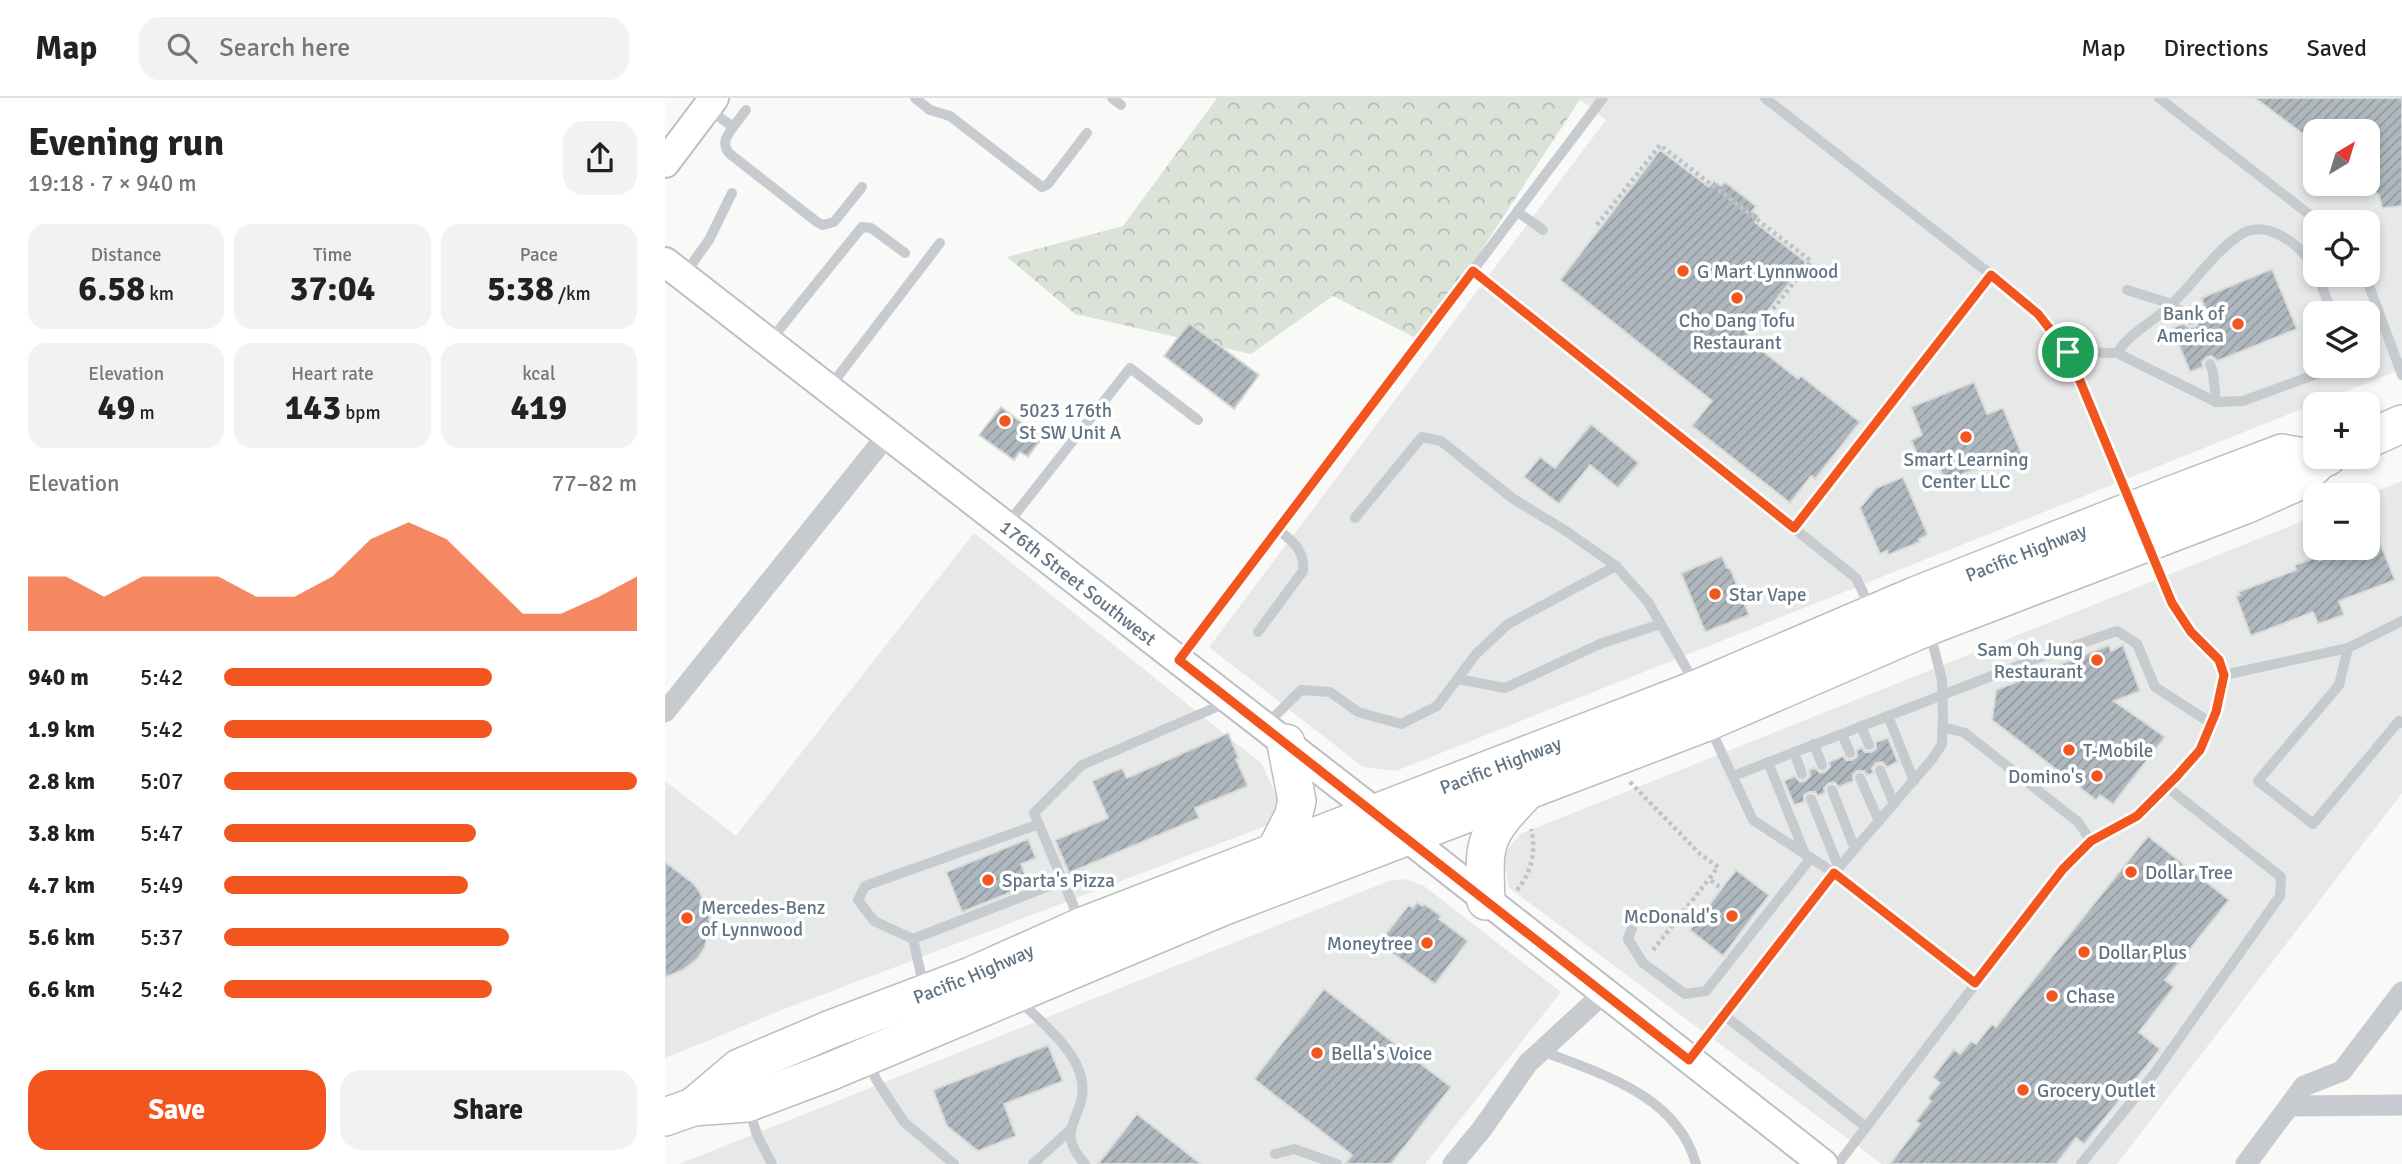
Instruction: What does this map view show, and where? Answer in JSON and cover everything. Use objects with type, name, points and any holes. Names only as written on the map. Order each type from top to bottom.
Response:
[{"type":"highway","points":[[2380,434],[2402,424]]},
{"type":"highway","name":"Pacific Highway","points":[[679,1112],[747,1103],[1222,907],[1406,837],[1528,806],[1703,705],[1873,614],[2139,525],[2245,505],[2297,482],[2311,469]]},
{"type":"highway","name":"Pacific Highway","points":[[679,1112],[739,1068],[831,1029],[926,994],[1083,926],[1375,813],[1703,705],[1929,626],[2139,525]]},
{"type":"highway","points":[[1275,735],[1297,801],[1293,817],[1275,852]]},
{"type":"highway","points":[[1502,896],[1485,857],[1489,836],[1498,821],[1528,806]]},
{"type":"highway","points":[[803,1081],[822,1055],[897,1022],[926,994]]},
{"type":"street","points":[[665,163],[710,103]]},
{"type":"street","name":"176th Street Southwest","points":[[674,269],[1406,837],[1502,896],[1603,994],[1822,1164]]},
{"type":"street","points":[[665,712],[888,434]]},
{"type":"street","points":[[2246,1164],[2304,1086],[2342,1071],[2402,992]]},
{"type":"street","points":[[1453,1164],[1482,1129],[1528,1063],[1603,994]]},
{"type":"street","points":[[2290,1106],[2402,1105]]},
{"type":"lane","points":[[915,98],[930,110],[950,116],[1042,187],[1048,184],[1087,133]]},
{"type":"lane","points":[[1179,660],[1603,98]]},
{"type":"lane","points":[[1765,98],[2038,314],[2068,352],[2172,603],[2191,632],[2219,660],[2224,675],[2211,723],[2200,750],[2137,816],[2091,841],[2063,869],[1838,1164]]},
{"type":"lane","points":[[2159,98],[2304,210]]},
{"type":"lane","points":[[710,103],[733,127]]},
{"type":"lane","points":[[746,110],[725,140],[725,149],[817,222],[829,225],[834,222],[862,187]]},
{"type":"lane","points":[[674,269],[709,240],[732,193]]},
{"type":"lane","points":[[1518,212],[1543,230]]},
{"type":"lane","points":[[769,342],[862,227],[871,228],[905,253]]},
{"type":"lane","points":[[2117,353],[2126,338],[2172,304],[2241,234],[2265,229],[2280,235],[2307,257],[2327,301]]},
{"type":"lane","points":[[829,388],[940,243]]},
{"type":"lane","points":[[1473,271],[1856,578],[1873,614]]},
{"type":"lane","points":[[1794,528],[1991,275]]},
{"type":"lane","points":[[2369,287],[2402,375]]},
{"type":"lane","points":[[2127,290],[2172,304],[2191,320]]},
{"type":"lane","points":[[2068,352],[2117,353],[2216,402],[2243,401],[2306,378]]},
{"type":"lane","points":[[2210,364],[2216,402]]},
{"type":"lane","points":[[1006,526],[1130,368],[1198,420]]},
{"type":"lane","points":[[1355,518],[1422,437],[1441,441],[1512,498],[1616,566],[1648,602],[1661,624],[1703,705],[1753,820],[1808,856],[1836,870],[1975,983]]},
{"type":"lane","points":[[1258,632],[1304,567],[1298,547],[1277,530]]},
{"type":"lane","points":[[1275,735],[1301,690],[1330,692],[1358,712],[1401,724],[1437,706],[1476,654],[1508,624],[1616,566]]},
{"type":"lane","points":[[2224,675],[2348,648],[2402,621]]},
{"type":"lane","points":[[1458,679],[1505,688],[1602,643],[1661,624]]},
{"type":"lane","points":[[1689,1060],[1836,870],[1933,758],[1942,744],[1942,680],[1929,626]]},
{"type":"lane","points":[[1733,775],[2117,631],[2137,644],[2155,687],[2211,723]]},
{"type":"lane","points":[[2348,648],[2339,685],[2258,780],[2313,824],[2399,721],[2402,723]]},
{"type":"lane","points":[[1083,926],[1034,813],[1082,765],[1230,701]]},
{"type":"lane","points":[[1888,716],[1914,780]]},
{"type":"lane","points":[[1861,726],[1869,745]]},
{"type":"lane","points":[[1943,727],[1965,733],[2078,822],[2091,841]]},
{"type":"lane","points":[[1842,734],[1850,753]]},
{"type":"lane","points":[[1814,744],[1822,765]]},
{"type":"lane","points":[[1794,752],[1802,774]]},
{"type":"lane","points":[[1768,762],[1808,856]]},
{"type":"lane","points":[[1879,770],[1894,804]]},
{"type":"lane","points":[[1860,778],[1879,821]]},
{"type":"lane","points":[[2081,1164],[2154,1074],[2280,896],[2281,877],[2167,787]]},
{"type":"lane","points":[[1832,790],[1855,849]]},
{"type":"lane","points":[[1811,799],[1836,870]]},
{"type":"lane","points":[[1039,824],[865,886],[857,900],[874,921],[913,939],[1062,881]]},
{"type":"lane","points":[[1633,925],[1627,939],[1643,962],[1685,994],[1706,991],[1808,856]]},
{"type":"lane","points":[[913,939],[926,994]]},
{"type":"lane","points":[[1013,995],[1059,1039],[1078,1070],[1082,1082],[1081,1093],[1070,1130],[1070,1142],[1085,1164]]},
{"type":"lane","points":[[1724,1015],[1866,1127]]},
{"type":"lane","points":[[1542,1051],[1621,1082],[1658,1106],[1679,1127],[1696,1164]]},
{"type":"lane","points":[[865,1056],[877,1081],[904,1122],[954,1164]]},
{"type":"lane","points":[[747,1103],[757,1135],[772,1164]]},
{"type":"lane","points":[[1033,1164],[1070,1130]]},
{"type":"lane","points":[[1275,1154],[1294,1149],[1337,1164]]},
{"type":"path","points":[[1597,225],[1660,145],[1811,261],[1770,313],[1790,328]]},
{"type":"path","points":[[1629,781],[1700,853],[1718,867],[1643,962]]},
{"type":"path","points":[[1502,896],[1525,880],[1533,850],[1528,806]]},
{"type":"path","points":[[1709,879],[1721,888]]},
{"type":"shaded area","points":[[1578,98],[2402,98],[2402,369],[2380,378],[2380,301],[2303,301],[2303,378],[2379,378],[2344,392],[2303,392],[2303,409],[1396,771],[1363,767],[1209,647],[1606,120]]},
{"type":"shaded area","points":[[2402,481],[2402,793],[2117,1164],[1882,1164],[1509,888],[1503,855],[1520,834],[2303,521],[2303,560],[2380,560],[2380,490]]},
{"type":"shaded area","points":[[974,533],[1262,764],[1278,800],[1268,825],[782,1010],[665,1058],[665,781],[736,836]]},
{"type":"shaded area","points":[[1405,879],[1424,886],[1561,992],[1425,1164],[679,1164],[1389,881]]},
{"type":"green space","points":[[1217,98],[1581,98],[1422,341],[1333,296],[1251,354],[1075,314],[1007,257],[1123,226]]},
{"type":"building","points":[[2255,98],[2402,98],[2402,206],[2382,208],[2379,196],[2380,119],[2303,119],[2303,134]]},
{"type":"building","name":"G Mart Lynnwood","points":[[1660,150],[1709,187],[1714,181],[1721,186],[1725,182],[1756,206],[1752,211],[1759,216],[1755,222],[1806,262],[1746,338],[1798,379],[1801,376],[1860,422],[1815,479],[1811,476],[1790,503],[1692,426],[1712,401],[1560,280]]},
{"type":"building","name":"Bank of America","points":[[2272,269],[2297,329],[2217,361],[2212,356],[2207,357],[2202,362],[2203,367],[2190,372],[2172,328],[2183,324],[2190,328],[2197,326],[2198,317],[2208,314],[2201,298]]},
{"type":"building","points":[[1189,323],[1259,375],[1234,409],[1164,356]]},
{"type":"building","points":[[1974,382],[1987,414],[2003,408],[2022,455],[1999,465],[1997,461],[1945,481],[1933,453],[1919,459],[1911,440],[1922,435],[1911,407]]},
{"type":"building","name":"5023 176th St SW Unit A","points":[[1001,407],[1042,438],[1028,457],[1020,452],[1014,460],[979,435]]},
{"type":"building","points":[[1591,424],[1639,463],[1618,488],[1590,465],[1559,504],[1524,477],[1540,457],[1555,468]]},
{"type":"building","points":[[1903,477],[1928,535],[1919,539],[1920,542],[1888,555],[1887,551],[1880,554],[1860,508],[1876,488]]},
{"type":"building","points":[[2380,543],[2395,580],[2339,601],[2344,615],[2318,624],[2313,612],[2251,636],[2236,596],[2240,595],[2238,592],[2296,570],[2295,565],[2309,560],[2380,560]]},
{"type":"building","name":"Star Vape","points":[[1722,556],[1727,568],[1730,568],[1749,615],[1705,632],[1681,573]]},
{"type":"building","points":[[2109,645],[2111,651],[2123,645],[2140,691],[2114,701],[2165,737],[2113,804],[2100,795],[2096,800],[1992,720],[1996,690]]},
{"type":"building","points":[[1228,733],[1248,786],[1195,808],[1199,818],[1069,873],[1055,840],[1108,818],[1092,781],[1122,768],[1127,778]]},
{"type":"building","points":[[1888,738],[1898,762],[1887,767],[1882,762],[1876,763],[1872,768],[1873,773],[1867,775],[1864,771],[1857,771],[1853,774],[1853,781],[1839,787],[1834,782],[1829,783],[1824,788],[1825,793],[1818,796],[1815,792],[1809,792],[1804,795],[1804,802],[1794,805],[1784,781],[1795,776],[1800,782],[1805,781],[1810,776],[1809,770],[1815,768],[1820,773],[1825,772],[1830,767],[1829,762],[1843,756],[1846,760],[1852,760],[1857,757],[1857,750],[1862,748],[1865,752],[1871,752],[1876,749],[1876,742]]},
{"type":"building","points":[[2148,836],[2229,900],[2165,980],[2174,987],[2139,1032],[2160,1049],[2084,1144],[2076,1138],[2056,1164],[1890,1164],[1920,1124],[1916,1121],[1931,1101],[1928,1098],[1940,1083],[1933,1077],[1954,1049],[1960,1054],[1971,1041],[1976,1044],[1992,1024],[1996,1027]]},
{"type":"building","name":"Sparta's Pizza","points":[[1028,839],[1036,858],[1021,864],[1029,885],[962,912],[946,872]]},
{"type":"building","name":"Mercedes-Benz of Lynnwood","points":[[665,862],[693,883],[699,891],[708,908],[710,922],[705,947],[698,958],[683,970],[665,977]]},
{"type":"building","points":[[1736,870],[1769,895],[1723,956],[1690,930]]},
{"type":"building","name":"Moneytree","points":[[1417,902],[1441,916],[1439,919],[1468,941],[1435,984],[1387,949],[1389,946],[1386,944],[1390,939],[1385,935],[1409,905],[1413,908]]},
{"type":"building","points":[[1324,989],[1451,1087],[1391,1164],[1345,1164],[1352,1155],[1254,1079]]},
{"type":"building","points":[[1048,1045],[1063,1081],[1004,1104],[1016,1136],[978,1151],[947,1126],[933,1090]]},
{"type":"building","points":[[1137,1114],[1201,1164],[1098,1164]]},
{"type":"place","name":"G Mart Lynnwood","points":[[1683,271]]},
{"type":"place","name":"Cho Dang Tofu Restaurant","points":[[1737,298]]},
{"type":"place","name":"Bank of America","points":[[2238,324]]},
{"type":"place","name":"5023 176th St SW Unit A","points":[[1005,421]]},
{"type":"place","name":"Smart Learning Center LLC","points":[[1966,437]]},
{"type":"place","name":"Star Vape","points":[[1715,594]]},
{"type":"place","name":"Sam Oh Jung Restaurant","points":[[2097,660]]},
{"type":"place","name":"T-Mobile","points":[[2069,750]]},
{"type":"place","name":"Domino's","points":[[2097,776]]},
{"type":"place","name":"Dollar Tree","points":[[2131,872]]},
{"type":"place","name":"Sparta's Pizza","points":[[988,880]]},
{"type":"place","name":"McDonald's","points":[[1732,916]]},
{"type":"place","name":"Mercedes-Benz of Lynnwood","points":[[687,918]]},
{"type":"place","name":"Moneytree","points":[[1427,943]]},
{"type":"place","name":"Dollar Plus","points":[[2084,952]]},
{"type":"place","name":"Chase","points":[[2052,996]]},
{"type":"place","name":"Bella's Voice","points":[[1317,1053]]},
{"type":"place","name":"Grocery Outlet","points":[[2023,1090]]},
{"type":"route","points":[[1473,271],[1794,528],[1991,275],[2038,314],[2068,352],[2172,603],[2191,632],[2219,660],[2224,675],[2216,712],[2200,750],[2137,816],[2091,841],[2063,869],[1975,983],[1834,873],[1689,1060],[1179,660],[1473,271]]}]
